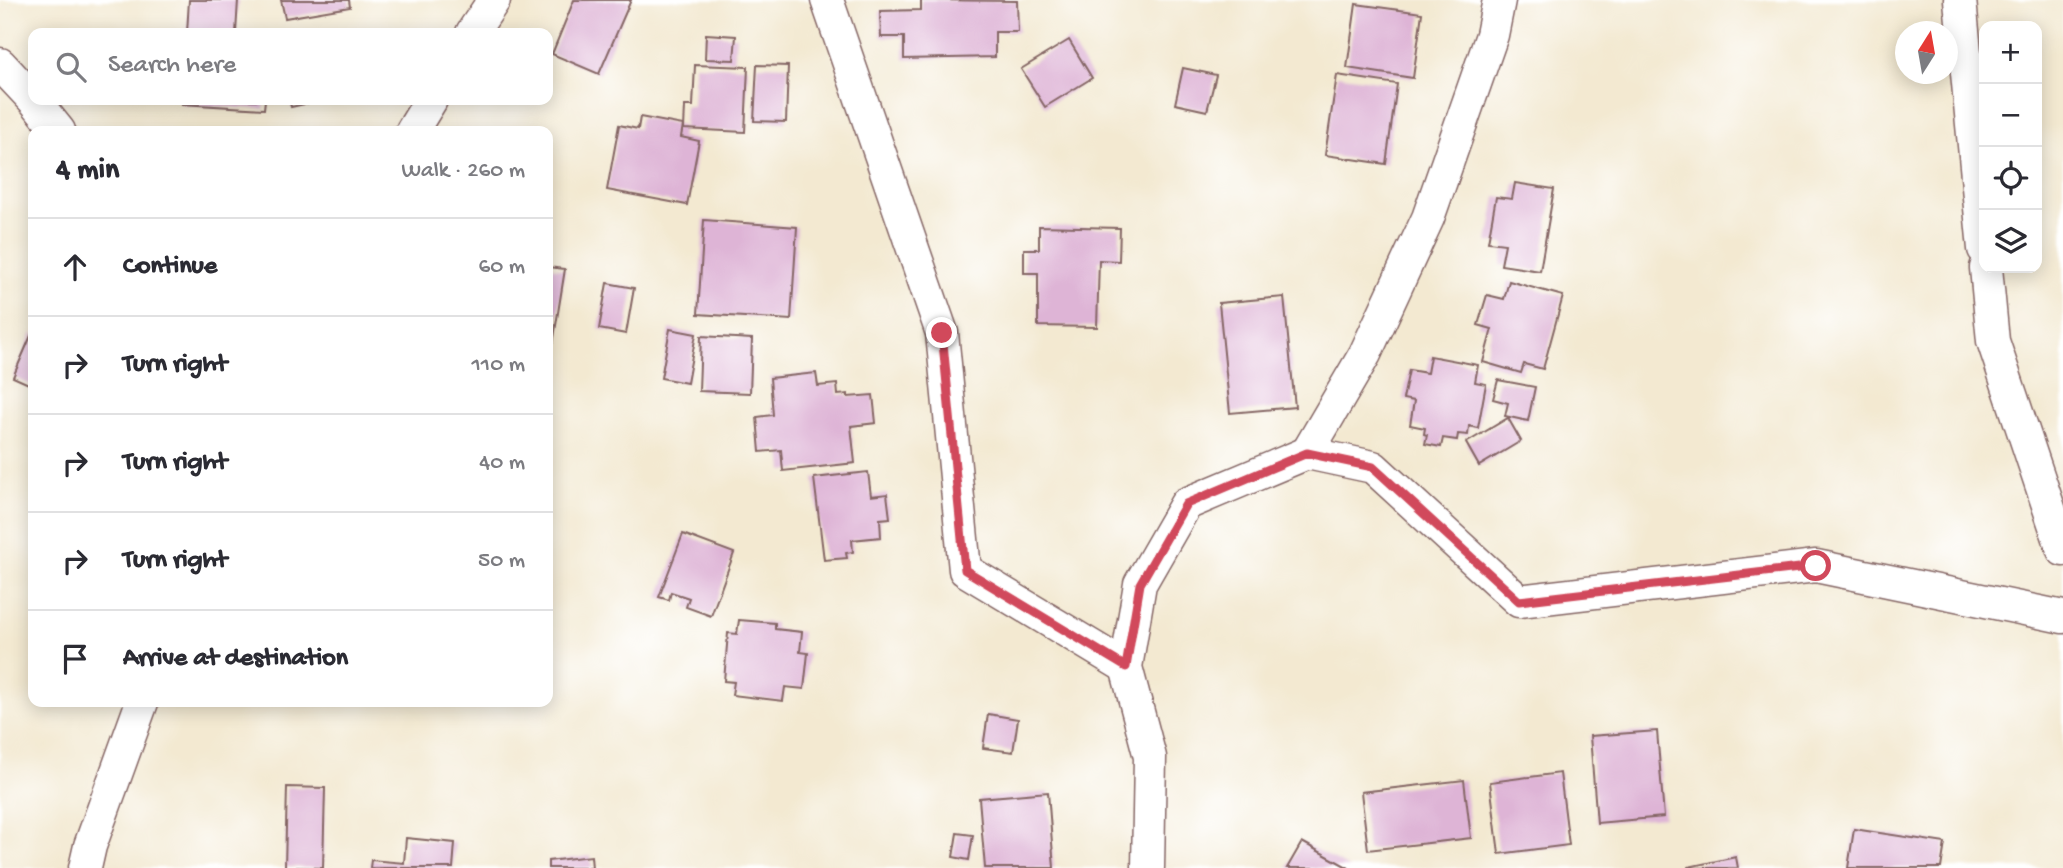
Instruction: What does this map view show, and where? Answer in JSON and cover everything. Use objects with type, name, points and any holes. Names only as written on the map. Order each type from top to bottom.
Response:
[{"type":"street","points":[[475,28],[494,0]]},
{"type":"street","points":[[827,0],[942,333],[965,570],[1126,667]]},
{"type":"street","points":[[1307,453],[1365,354],[1428,218],[1492,35],[1499,0]]},
{"type":"street","points":[[1960,0],[1980,210]]},
{"type":"street","points":[[0,64],[28,95]]},
{"type":"street","points":[[37,105],[55,126]]},
{"type":"street","points":[[415,126],[428,105]]},
{"type":"street","points":[[1986,273],[1993,341],[2063,550]]},
{"type":"street","points":[[1148,868],[1150,757],[1126,667],[1140,584],[1186,504],[1307,453],[1373,467],[1519,601],[1816,566],[2063,617]]},
{"type":"street","points":[[85,868],[90,846],[140,707]]},
{"type":"building","points":[[189,0],[238,0],[236,28],[187,28]]},
{"type":"building","points":[[281,0],[349,0],[350,7],[285,18]]},
{"type":"building","points":[[574,0],[631,0],[599,74],[553,54]]},
{"type":"building","points":[[921,0],[1017,1],[1018,32],[995,32],[995,57],[904,59],[904,37],[881,37],[880,11],[921,10]]},
{"type":"building","points":[[1356,4],[1422,13],[1413,78],[1347,68]]},
{"type":"building","points":[[706,34],[736,36],[734,60],[705,59]]},
{"type":"building","points":[[1069,40],[1092,78],[1045,107],[1021,69]]},
{"type":"building","points":[[695,65],[748,67],[745,132],[684,129],[685,106],[693,106]]},
{"type":"building","points":[[757,65],[788,66],[786,122],[754,121]]},
{"type":"building","points":[[1183,68],[1216,75],[1207,111],[1175,104]]},
{"type":"building","points":[[1337,75],[1397,84],[1386,164],[1325,155]]},
{"type":"building","points":[[198,105],[264,105],[264,109]]},
{"type":"building","points":[[640,117],[683,125],[681,137],[699,141],[687,205],[607,190],[619,125],[638,129]]},
{"type":"building","points":[[1515,183],[1554,189],[1540,271],[1501,265],[1505,244],[1488,242],[1496,197],[1512,199]]},
{"type":"building","points":[[704,220],[797,227],[791,320],[698,314]]},
{"type":"building","points":[[1039,226],[1120,228],[1119,261],[1099,260],[1097,327],[1038,326],[1038,273],[1024,273],[1024,249],[1039,249]]},
{"type":"building","points":[[553,268],[565,269],[553,344]]},
{"type":"building","points":[[1509,281],[1563,296],[1543,369],[1524,364],[1521,373],[1483,362],[1492,329],[1478,325],[1487,295],[1504,299]]},
{"type":"building","points":[[607,283],[634,288],[626,334],[599,329]]},
{"type":"building","points":[[1284,297],[1295,407],[1230,413],[1219,303]]},
{"type":"building","points":[[670,329],[696,334],[687,383],[661,378]]},
{"type":"building","points":[[701,336],[752,339],[750,393],[699,391]]},
{"type":"building","points":[[28,342],[28,384],[13,377]]},
{"type":"building","points":[[1430,356],[1478,365],[1475,382],[1486,384],[1478,428],[1469,426],[1468,435],[1458,434],[1457,440],[1443,438],[1441,447],[1425,444],[1425,428],[1410,425],[1414,401],[1403,399],[1409,370],[1427,373]]},
{"type":"building","points":[[816,373],[818,386],[837,384],[838,395],[873,395],[876,423],[851,426],[855,463],[783,471],[781,450],[760,452],[757,417],[773,415],[770,378]]},
{"type":"building","points":[[1498,380],[1535,387],[1528,421],[1505,416],[1508,403],[1493,399]]},
{"type":"building","points":[[1508,418],[1521,441],[1479,466],[1466,443]]},
{"type":"building","points":[[868,472],[871,496],[887,494],[890,518],[880,519],[881,537],[852,540],[853,552],[846,553],[847,558],[824,560],[814,478]]},
{"type":"building","points":[[683,534],[734,553],[711,616],[686,607],[689,598],[671,592],[669,600],[659,597]]},
{"type":"building","points":[[739,620],[775,623],[775,629],[802,632],[800,652],[808,653],[804,689],[785,687],[783,701],[732,695],[734,682],[724,681],[728,633],[737,634]]},
{"type":"building","points":[[988,714],[1018,719],[1013,752],[983,748]]},
{"type":"building","points":[[1657,731],[1664,817],[1597,823],[1590,736]]},
{"type":"building","points":[[1560,773],[1569,845],[1499,854],[1490,782]]},
{"type":"building","points":[[1464,780],[1471,838],[1368,850],[1361,792]]},
{"type":"building","points":[[287,787],[325,788],[323,868],[285,867]]},
{"type":"building","points":[[1048,792],[1054,868],[985,868],[979,798]]},
{"type":"building","points":[[1854,829],[1945,843],[1941,868],[1848,868]]},
{"type":"building","points":[[957,833],[973,835],[969,860],[953,857]]},
{"type":"building","points":[[406,838],[455,843],[453,868],[370,868],[371,860],[404,863]]},
{"type":"building","points":[[1302,842],[1349,868],[1287,868]]},
{"type":"building","points":[[591,856],[592,868],[548,868],[548,861]]},
{"type":"building","points":[[1736,857],[1738,868],[1688,868],[1688,867]]},
{"type":"route","points":[[942,333],[965,570],[1126,667],[1140,584],[1186,504],[1307,453],[1373,467],[1519,601],[1816,566]]}]
